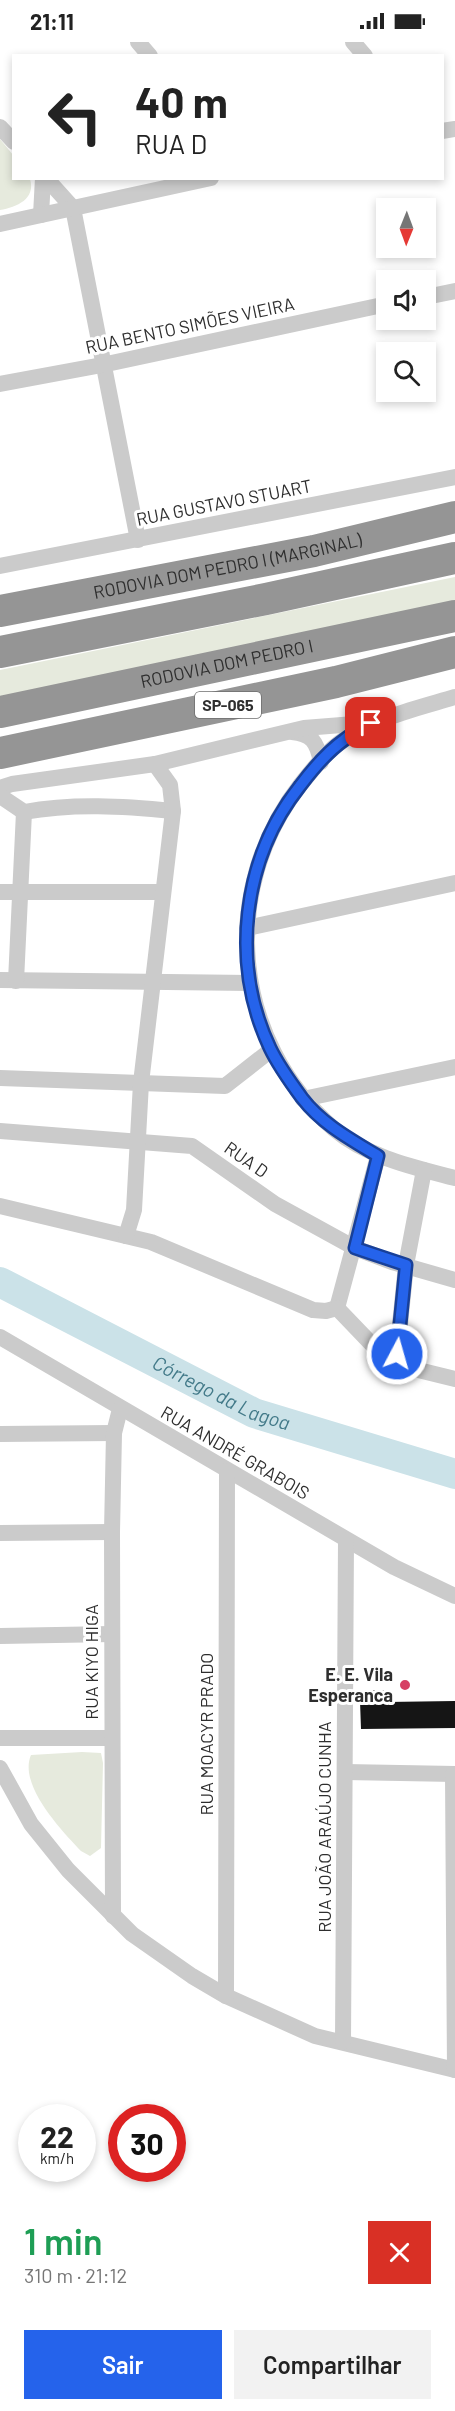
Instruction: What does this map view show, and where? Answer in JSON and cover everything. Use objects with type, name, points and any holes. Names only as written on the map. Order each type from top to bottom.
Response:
[{"type":"highway","name":"RODOVIA DOM PEDRO I (MARGINAL)","points":[[0,611],[314,551],[455,517]]},
{"type":"highway","points":[[0,652],[266,599],[455,558]]},
{"type":"highway","name":"RODOVIA DOM PEDRO I","points":[[0,712],[455,616]]},
{"type":"highway","name":"SP-065","points":[[0,753],[336,682],[455,652]]},
{"type":"street","points":[[138,42],[148,54]]},
{"type":"street","points":[[353,42],[363,54]]},
{"type":"street","points":[[0,127],[12,140]]},
{"type":"street","points":[[41,215],[44,180]]},
{"type":"street","points":[[46,180],[73,208],[138,540]]},
{"type":"street","points":[[0,224],[202,180]]},
{"type":"street","points":[[436,295],[455,291]]},
{"type":"street","name":"RUA BENTO SIMÕES VIEIRA","points":[[0,384],[102,365],[376,306]]},
{"type":"street","name":"RUA GUSTAVO STUART","points":[[0,566],[455,477]]},
{"type":"street","points":[[0,788],[12,784],[155,764],[304,728],[371,723],[455,697]]},
{"type":"street","points":[[371,723],[343,740],[321,762],[290,798],[273,828],[252,882],[247,928],[250,983],[258,1018],[271,1050],[303,1099],[335,1130],[378,1156],[455,1178]]},
{"type":"street","points":[[291,732],[310,736],[316,743],[321,762]]},
{"type":"street","points":[[126,1236],[134,1210],[141,1083],[173,811],[170,785],[155,764]]},
{"type":"street","points":[[0,796],[24,812],[47,807],[122,806],[173,811]]},
{"type":"street","points":[[24,812],[19,892],[8,981],[153,984],[250,983]]},
{"type":"street","points":[[247,928],[455,883]]},
{"type":"street","points":[[0,892],[162,892]]},
{"type":"street","points":[[0,1078],[225,1086],[271,1050]]},
{"type":"street","points":[[303,1099],[455,1067]]},
{"type":"street","name":"RUA D","points":[[0,1131],[192,1146],[275,1204],[355,1248],[455,1280]]},
{"type":"street","points":[[337,1308],[378,1156]]},
{"type":"street","points":[[401,1364],[397,1354],[406,1265],[424,1170]]},
{"type":"street","points":[[0,1206],[151,1242],[313,1310],[326,1311],[337,1308]]},
{"type":"street","points":[[337,1308],[383,1356],[401,1364],[455,1378]]},
{"type":"street","name":"RUA ANDRÉ GRABOIS","points":[[0,1337],[346,1540],[403,1572],[455,1596]]},
{"type":"street","name":"RUA KIYO HIGA","points":[[113,1916],[112,1532],[114,1433],[120,1409]]},
{"type":"street","points":[[0,1434],[114,1433]]},
{"type":"street","name":"RUA MOACYR PRADO","points":[[226,1996],[227,1471]]},
{"type":"street","points":[[0,1533],[112,1532]]},
{"type":"street","name":"RUA JOÃO ARAÚJO CUNHA","points":[[343,2042],[346,1540]]},
{"type":"street","points":[[0,1636],[112,1634]]},
{"type":"street","points":[[0,1738],[112,1738]]},
{"type":"street","points":[[0,1768],[31,1824],[68,1870],[113,1916],[150,1947],[192,1976],[226,1996],[315,2036],[455,2070],[454,1774],[345,1772]]},
{"type":"shaded area","points":[[0,139],[12,154],[12,180],[30,180],[31,186],[28,197],[24,201],[0,210]]},
{"type":"shaded area","points":[[455,577],[455,606],[0,700],[0,670]]},
{"type":"shaded area","points":[[101,1753],[103,1763],[101,1848],[90,1856],[81,1851],[44,1807],[31,1780],[29,1767],[31,1755]]},
{"type":"building","points":[[362,1690],[387,1690],[387,1702],[455,1701],[455,1728],[361,1729]]},
{"type":"waterway","name":"Córrego da Lagoa","points":[[0,1282],[254,1413],[455,1474]]},
{"type":"place","name":"E. E. Vila Esperanca","points":[[405,1685]]},
{"type":"route","points":[[371,723],[343,740],[311,772],[290,798],[273,828],[252,882],[248,906],[247,956],[258,1018],[271,1050],[303,1099],[335,1130],[378,1156],[355,1248],[406,1265],[397,1354]]}]
